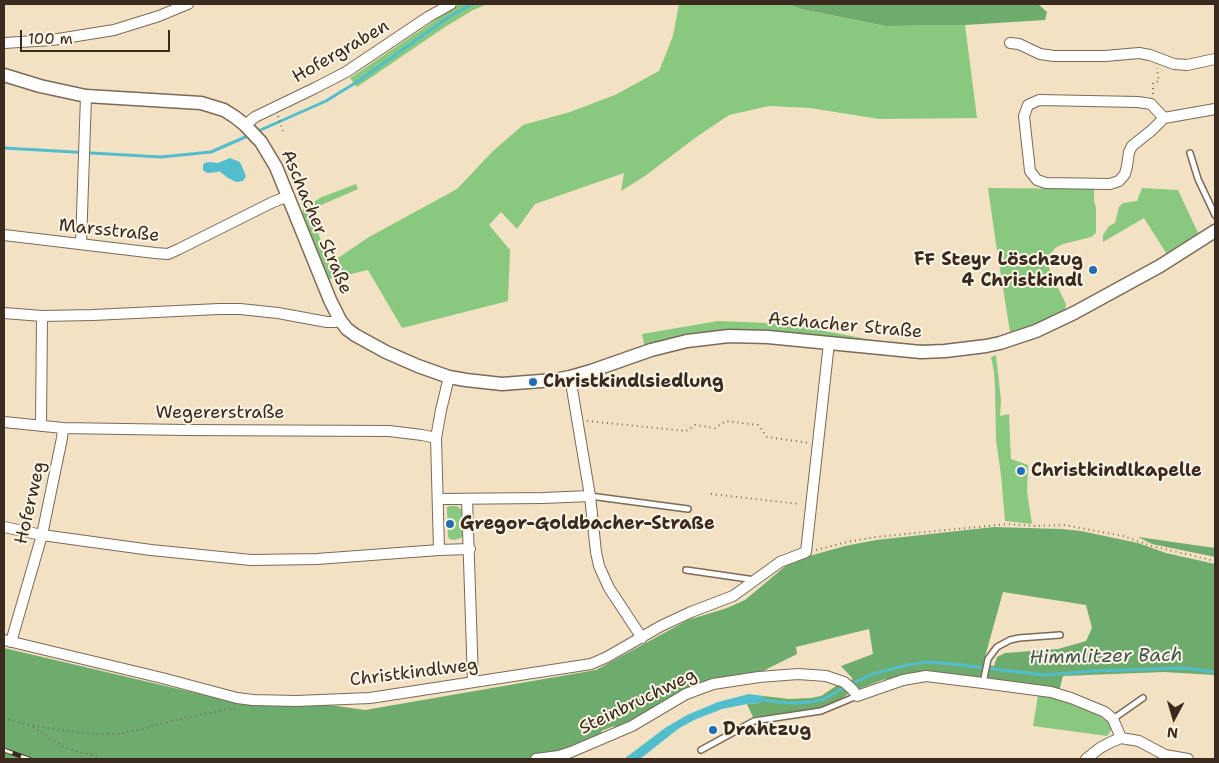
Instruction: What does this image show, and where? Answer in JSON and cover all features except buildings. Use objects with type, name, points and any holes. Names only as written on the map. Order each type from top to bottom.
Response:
[{"type":"street","points":[[4,43],[52,40],[114,30],[159,16],[188,4]]},
{"type":"street","name":"Hofergraben","points":[[245,124],[255,117],[346,72],[428,17],[451,4]]},
{"type":"street","points":[[1010,43],[1019,44],[1040,54],[1054,56],[1105,56],[1139,53],[1174,64],[1187,64],[1215,59]]},
{"type":"street","name":"Aschacher Straße","points":[[4,75],[40,86],[86,96],[201,103],[224,110],[245,124],[260,142],[276,167],[324,285],[340,320],[348,329],[354,335],[386,352],[418,366],[449,377],[466,380],[502,384],[570,377],[651,350],[708,338],[749,336],[921,352],[970,349],[1000,343],[1036,331],[1074,313],[1160,266],[1215,231]]},
{"type":"street","points":[[81,244],[86,96]]},
{"type":"street","points":[[1164,118],[1151,104],[1138,102],[1039,100],[1028,105],[1024,116],[1030,170],[1037,180],[1046,183],[1110,184],[1119,181],[1124,174],[1127,166],[1128,152],[1132,146],[1164,118],[1215,109]]},
{"type":"street","name":"Marsstraße","points":[[4,235],[168,254],[273,202],[289,196]]},
{"type":"street","points":[[4,313],[42,316],[233,309],[262,311],[327,322],[340,320]]},
{"type":"street","points":[[41,426],[42,316]]},
{"type":"street","points":[[806,552],[828,343]]},
{"type":"street","points":[[440,550],[436,438],[440,410],[449,377]]},
{"type":"street","points":[[570,377],[590,496],[599,566],[609,588],[642,638]]},
{"type":"street","name":"Wegererstraße","points":[[4,422],[63,428],[390,431],[436,438]]},
{"type":"street","name":"Hoferweg","points":[[7,641],[42,535],[63,428]]},
{"type":"street","points":[[438,499],[590,496]]},
{"type":"street","points":[[467,499],[473,682]]},
{"type":"street","points":[[4,527],[42,535],[151,550],[251,560],[318,559],[470,549]]},
{"type":"street","name":"Christkindlweg","points":[[7,641],[221,694],[253,700],[370,698],[591,664],[661,626],[733,596],[780,562],[806,552]]},
{"type":"street","name":"Steinbruchweg","points":[[536,759],[559,756],[588,745],[632,726],[686,694],[713,684],[759,677],[798,674],[826,676],[844,682],[855,693]]},
{"type":"street","points":[[855,693],[926,676],[984,678],[1051,692],[1105,712],[1113,719],[1121,738]]},
{"type":"street","points":[[1086,759],[1100,748],[1121,738],[1139,741],[1165,755],[1188,759]]},
{"type":"lane","points":[[1190,154],[1198,180],[1215,215]]},
{"type":"lane","points":[[590,496],[688,509]]},
{"type":"lane","points":[[686,570],[755,580]]},
{"type":"lane","points":[[984,678],[988,659],[996,647],[1019,638],[1060,635]]},
{"type":"lane","points":[[702,750],[754,721],[821,711],[855,693]]},
{"type":"lane","points":[[1113,719],[1143,698]]},
{"type":"path","points":[[1151,104],[1153,83],[1159,80],[1157,65],[1160,59]]},
{"type":"path","points":[[277,113],[283,131]]},
{"type":"path","points":[[578,420],[686,431],[695,425],[715,428],[726,421],[758,425],[767,438],[817,444]]},
{"type":"path","points":[[711,494],[810,506]]},
{"type":"path","points":[[806,552],[846,542],[885,536],[1007,524],[1064,525],[1123,536],[1152,546],[1215,561]]},
{"type":"path","points":[[4,718],[68,731],[118,734],[235,708]]},
{"type":"path","points":[[31,725],[64,747],[96,756],[100,759]]},
{"type":"green space","points":[[461,4],[488,4],[473,10],[445,27],[357,87],[350,78],[453,8]]},
{"type":"green space","points":[[679,4],[788,4],[801,9],[884,26],[965,25],[977,118],[879,119],[810,108],[769,106],[729,115],[645,176],[621,191],[624,173],[535,204],[517,229],[501,212],[489,225],[510,250],[508,301],[402,328],[368,270],[329,279],[303,214],[303,210],[308,205],[322,197],[356,184],[358,189],[310,210],[329,264],[369,237],[457,189],[493,151],[523,125],[570,112],[615,95],[659,71],[673,36]]},
{"type":"green space","points":[[788,4],[1038,4],[1047,12],[1045,20],[965,25],[885,26],[801,9]]},
{"type":"green space","points":[[988,188],[1094,189],[1096,233],[1091,237],[1055,248],[1047,260],[1050,271],[1066,304],[1065,310],[1031,328],[992,340],[930,347],[812,336],[645,347],[642,334],[718,321],[804,327],[877,341],[912,344],[942,345],[972,342],[994,338],[1010,332]]},
{"type":"green space","points":[[1142,188],[1178,190],[1199,235],[1168,256],[1144,218],[1103,242],[1103,235],[1109,226],[1115,223],[1119,207],[1123,203],[1137,201]]},
{"type":"green space","points":[[996,355],[1001,400],[1000,416],[1009,414],[1011,459],[1028,465],[1027,491],[1032,524],[1005,521],[996,440],[995,387],[991,357]]},
{"type":"green space","points":[[457,506],[462,510],[464,535],[455,540],[449,539],[448,536],[447,507]]},
{"type":"green space","points":[[994,527],[1062,529],[1138,543],[1166,553],[1215,564],[1215,675],[1164,672],[1063,676],[1059,691],[900,677],[882,680],[861,688],[828,706],[753,717],[747,704],[760,703],[764,696],[789,699],[811,698],[821,696],[839,684],[853,679],[841,666],[873,654],[869,629],[796,647],[797,654],[763,671],[711,681],[632,723],[615,728],[614,726],[601,731],[603,736],[540,759],[4,759],[4,648],[238,703],[261,706],[330,705],[365,710],[596,670],[688,620],[727,608],[745,600],[788,564],[845,546],[876,540]],"holes":[[[1003,592],[1086,605],[1092,628],[1086,641],[1058,649],[1005,653],[997,657],[994,666],[983,664]]]},
{"type":"green space","points":[[1138,537],[1215,548],[1215,557],[1152,544]]},
{"type":"green space","points":[[1038,695],[1074,702],[1110,723],[1112,729],[1107,736],[1033,726]]},
{"type":"water","points":[[230,158],[240,162],[246,176],[243,181],[236,182],[219,171],[207,173],[203,170],[204,163],[218,163]]},
{"type":"water","points":[[749,694],[764,696],[760,703],[722,709],[694,720],[678,729],[640,759],[624,759],[665,728],[687,715],[718,702]]},
{"type":"waterway","points":[[256,132],[326,101],[360,80],[449,17],[472,4]]},
{"type":"waterway","points":[[4,148],[161,157],[211,152],[250,135]]},
{"type":"waterway","name":"Himmlitzer Bach","points":[[851,684],[873,674],[907,665],[928,662],[1044,675],[1183,668],[1215,672]]},
{"type":"waterway","name":"Himmlitzer Bach","points":[[758,699],[794,703],[811,702],[824,699],[845,687]]},
{"type":"railway","points":[[4,750],[29,759]]},
{"type":"place","name":"FF Steyr Löschzug 4 Christkindl","points":[[1093,270]]},
{"type":"place","name":"Christkindlsiedlung","points":[[533,382]]},
{"type":"place","name":"Christkindlkapelle","points":[[1021,471]]},
{"type":"place","name":"Gregor-Goldbacher-Straße","points":[[450,524]]},
{"type":"place","name":"Drahtzug","points":[[713,730]]}]
